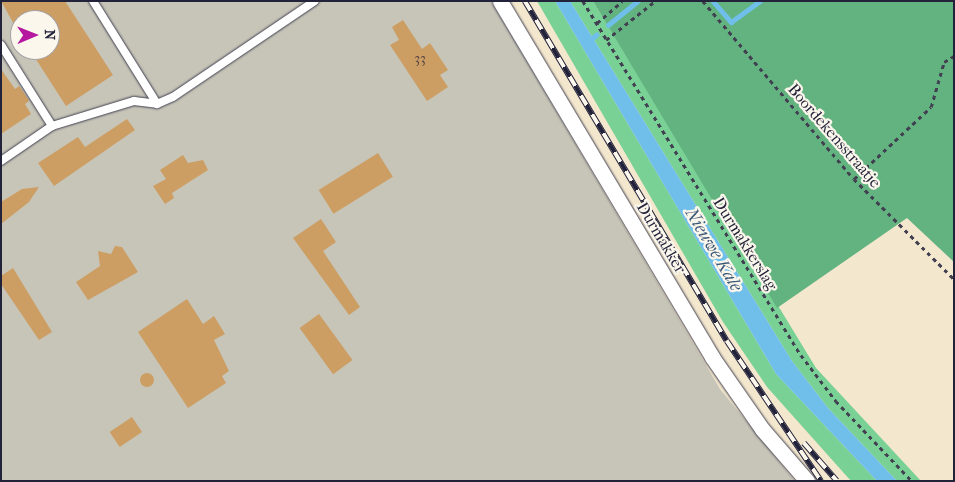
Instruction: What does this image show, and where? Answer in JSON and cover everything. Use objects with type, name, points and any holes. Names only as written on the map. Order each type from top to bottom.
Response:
[{"type":"street","name":"Durmakker","points":[[500,1],[712,357],[762,429],[807,481]]},
{"type":"lane","points":[[93,1],[157,104]]},
{"type":"lane","points":[[1,160],[52,126],[98,116],[134,101],[157,104],[315,1]]},
{"type":"lane","points":[[1,45],[52,126]]},
{"type":"path","name":"Durmakkerslag","points":[[583,1],[801,355],[836,401],[912,481]]},
{"type":"path","points":[[596,24],[622,1]]},
{"type":"path","points":[[606,40],[655,1]]},
{"type":"path","name":"Boordekensstraatje","points":[[703,1],[854,179],[954,279]]},
{"type":"path","points":[[854,179],[931,107],[944,62],[954,56]]},
{"type":"shaded area","points":[[1,1],[491,1],[720,389],[795,481],[1,481]]},
{"type":"green space","points":[[537,1],[555,1],[776,374],[877,481],[851,481],[767,387],[723,322]]},
{"type":"green space","points":[[570,1],[593,1],[816,368],[921,481],[897,481],[828,408],[792,361]]},
{"type":"green space","points":[[593,1],[954,1],[954,262],[907,218],[777,308]]},
{"type":"water","name":"Nieuwe Kale","points":[[555,1],[570,1],[792,361],[828,408],[897,481],[877,481],[776,374]]},
{"type":"building","points":[[1,1],[65,1],[113,75],[66,106],[36,60],[60,60],[60,10],[10,10],[10,17]]},
{"type":"building","points":[[403,20],[422,49],[430,43],[448,70],[440,75],[448,87],[427,101],[390,45],[399,40],[392,27]]},
{"type":"building","points":[[1,69],[15,89],[19,86],[26,96],[29,101],[25,104],[31,114],[1,134]]},
{"type":"building","points":[[127,119],[135,130],[54,186],[38,163],[78,137],[85,147]]},
{"type":"building","points":[[378,153],[393,177],[333,214],[319,190]]},
{"type":"building","points":[[183,155],[188,163],[203,160],[208,170],[172,193],[174,198],[165,204],[153,186],[166,179],[160,170]]},
{"type":"building","points":[[39,187],[29,202],[1,224],[1,202],[22,189]]},
{"type":"building","points":[[321,219],[336,242],[323,251],[360,307],[349,315],[293,238]]},
{"type":"building","points":[[115,246],[122,247],[138,272],[88,300],[76,282],[100,266],[98,251],[111,254]]},
{"type":"building","points":[[13,268],[52,332],[39,340],[1,284],[1,276]]},
{"type":"building","points":[[187,299],[203,324],[214,316],[225,334],[214,340],[229,371],[222,376],[226,383],[188,408],[138,332]]},
{"type":"building","points":[[319,314],[353,360],[333,374],[300,328]]},
{"type":"building","points":[[144,373],[150,373],[154,380],[150,387],[144,387],[140,383],[140,377]]},
{"type":"building","points":[[132,417],[142,432],[120,447],[110,432]]},
{"type":"waterway","points":[[608,25],[638,1]]},
{"type":"waterway","points":[[713,1],[731,22],[760,1]]},
{"type":"waterway","points":[[588,42],[596,35]]},
{"type":"railway","points":[[525,1],[727,341],[821,481]]},
{"type":"railway","points":[[804,443],[837,481]]}]
